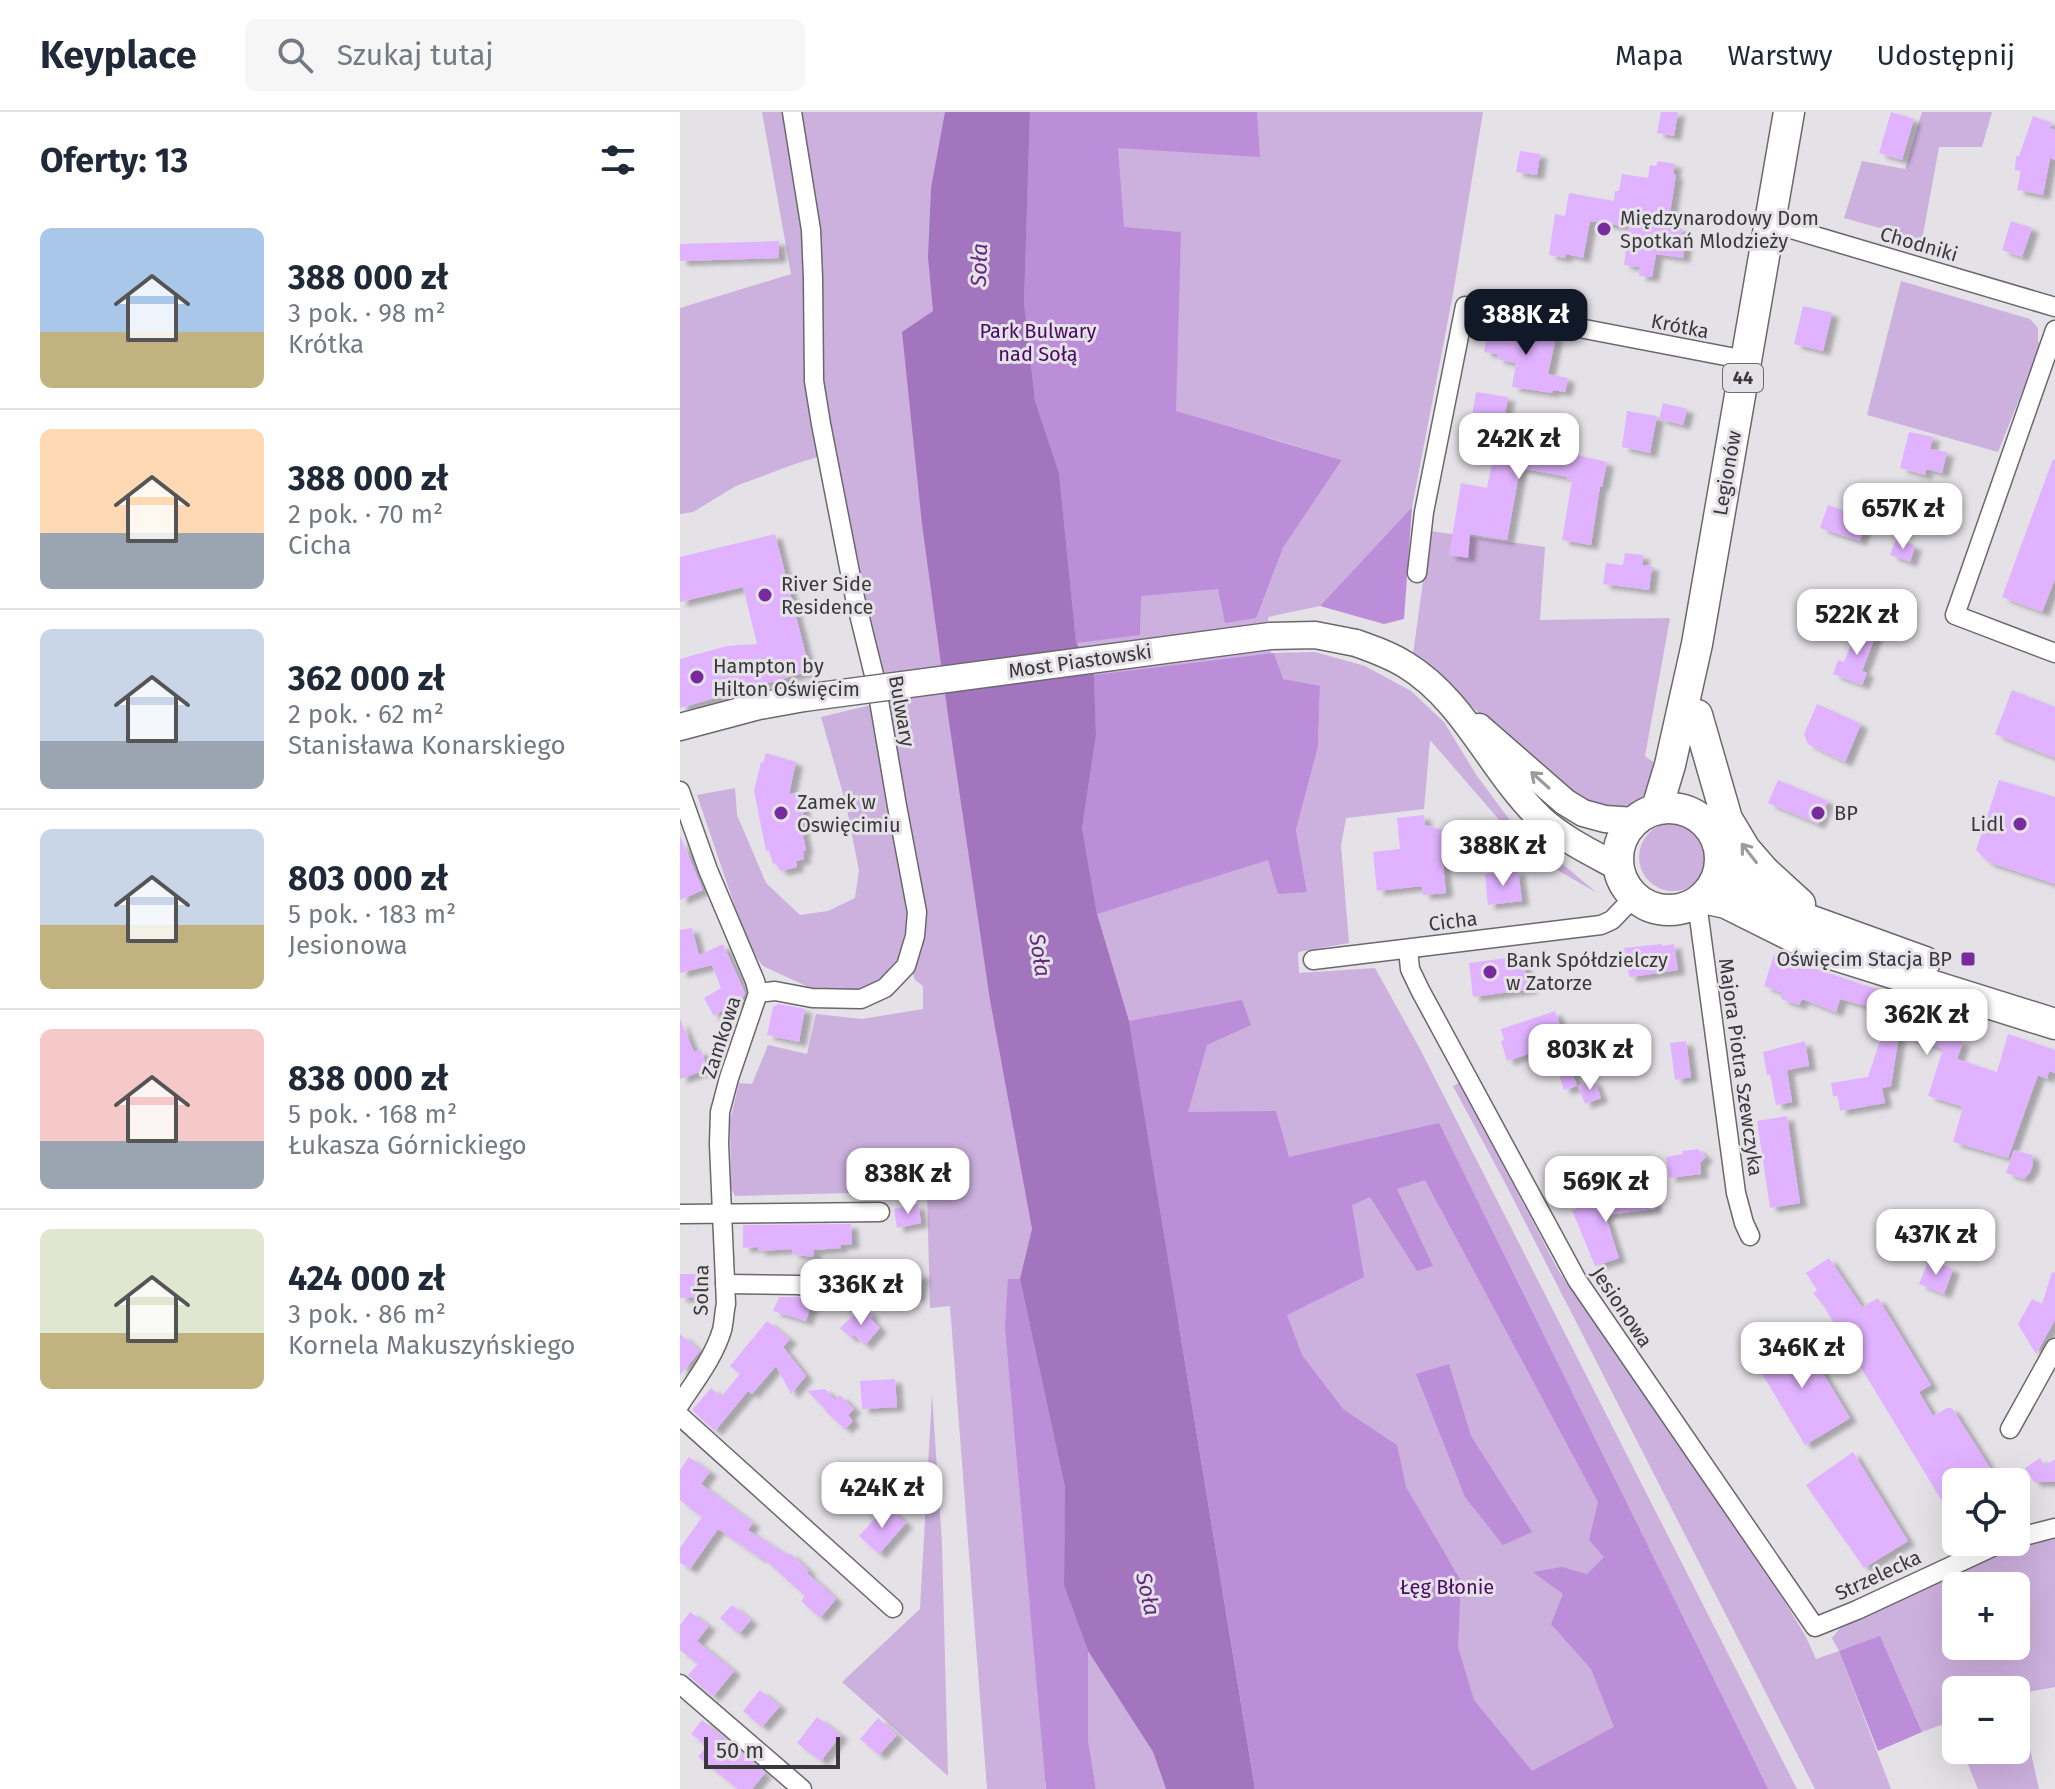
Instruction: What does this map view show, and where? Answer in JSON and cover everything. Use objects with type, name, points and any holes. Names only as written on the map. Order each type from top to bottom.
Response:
[{"type":"main road","name":"Legionów","points":[[1646,815],[1670,765],[1697,644],[1789,112]]},
{"type":"main road","name":"Legionów","points":[[1697,644],[1695,798],[1703,819]]},
{"type":"main road","points":[[1697,715],[1727,819],[1745,849],[1764,871],[1825,927]]},
{"type":"main road","points":[[1646,815],[1679,808],[1703,819]]},
{"type":"main road","name":"44","points":[[1618,867],[1622,837],[1646,815]]},
{"type":"main road","name":"44","points":[[1703,819],[1712,830],[1721,857],[1732,874],[1748,889],[1798,916],[2055,1005]]},
{"type":"main road","points":[[1618,867],[1623,883],[1634,897],[1648,906],[1665,910],[1681,909],[1698,901],[1713,886],[1721,857]]},
{"type":"main road","points":[[1698,901],[1726,903],[1822,951],[2055,1024]]},
{"type":"street","name":"Bulwary","points":[[758,993],[775,991],[812,998],[861,999],[885,988],[906,966],[915,936],[917,912],[876,683],[855,598],[814,381],[811,230],[792,112]]},
{"type":"street","name":"Chodniki","points":[[1771,223],[2055,307]]},
{"type":"street","name":"Krótka","points":[[1417,573],[1424,512],[1465,306],[1746,360]]},
{"type":"street","points":[[2055,330],[1955,615],[2055,653]]},
{"type":"street","name":"Most Piastowski","points":[[680,727],[759,706],[804,698],[1270,636],[1315,635],[1356,643],[1384,653],[1409,666],[1454,707]]},
{"type":"street","points":[[1454,707],[1499,742],[1565,802],[1605,819],[1646,815]]},
{"type":"street","points":[[1454,707],[1516,792],[1538,816],[1568,840],[1618,867]]},
{"type":"street","name":"Zamkowa","points":[[680,791],[758,993],[720,1112],[723,1214]]},
{"type":"street","name":"Cicha","points":[[1313,960],[1601,925],[1612,920],[1634,897]]},
{"type":"street","name":"Majora Piotra Szewczyka","points":[[1698,901],[1736,1193],[1750,1236]]},
{"type":"street","name":"Jesionowa","points":[[1408,949],[1410,969],[1420,990],[1577,1280],[1815,1627]]},
{"type":"street","points":[[680,1214],[880,1212]]},
{"type":"street","name":"Solna","points":[[680,1404],[705,1366],[719,1337],[726,1304],[723,1214]]},
{"type":"street","points":[[725,1284],[799,1285],[856,1302]]},
{"type":"street","points":[[2010,1429],[2055,1348]]},
{"type":"street","points":[[680,1416],[893,1608]]},
{"type":"street","points":[[2030,1534],[2055,1528]]},
{"type":"street","name":"Strzelecka","points":[[1815,1627],[1973,1556]]},
{"type":"street","points":[[680,1684],[802,1789]]},
{"type":"green space","name":"Park Bulwary nad Sołą","points":[[762,112],[1483,112],[1453,294],[1412,507],[1320,606],[1268,617],[1292,892],[1307,892],[1296,830],[1318,747],[1320,687],[1282,679],[1274,653],[1315,652],[1365,666],[1411,691],[1444,722],[1477,776],[1509,819],[1597,893],[1528,853],[1430,740],[1424,809],[1346,818],[1341,846],[1349,943],[1298,952],[1299,973],[1375,968],[1420,1049],[1797,1789],[1268,1789],[1194,1270],[1046,1789],[987,1789],[950,1306],[930,1308],[927,1191],[735,1196],[731,1188],[730,1121],[739,1083],[752,1084],[768,1045],[807,1054],[816,1014],[862,1019],[923,1009],[923,986],[915,980],[912,971],[918,959],[927,914],[837,455],[827,454],[736,486],[693,512],[680,514],[680,308],[791,274]],"holes":[[[1266,437],[1342,460],[1283,548],[1266,591]]]},
{"type":"green space","name":"Park Bulwary nad Sołą","points":[[1030,112],[1257,112],[1260,157],[1118,148],[1124,227],[1181,232],[1176,411],[1342,460],[1283,548],[1256,618],[1225,623],[1218,589],[1141,596],[1140,635],[1076,643],[1059,473],[1035,401],[1024,303]]},
{"type":"green space","points":[[1922,112],[1992,112],[1982,147],[1939,147],[1922,240],[1844,218],[1862,161],[1905,169]]},
{"type":"green space","points":[[1901,281],[2030,319],[2038,328],[2040,347],[1998,452],[1867,415]]},
{"type":"green space","points":[[1412,507],[1404,619],[1384,624],[1320,606]]},
{"type":"green space","points":[[1430,531],[1545,547],[1540,620],[1670,618],[1645,756],[1660,767],[1654,784],[1639,800],[1623,808],[1599,809],[1575,798],[1413,654]]},
{"type":"green space","points":[[1274,653],[1283,679],[1320,686],[1318,747],[1296,830],[1307,892],[1278,894],[1268,860],[1097,914],[1082,828],[1096,735],[1094,675]]},
{"type":"green space","points":[[871,705],[909,915],[898,960],[883,979],[862,990],[817,991],[763,966],[749,948],[697,795],[735,788],[737,815],[766,883],[800,915],[828,911],[855,898],[859,871],[846,804],[821,717]]},
{"type":"green space","points":[[1673,823],[1697,833],[1707,857],[1697,881],[1673,891],[1649,881],[1639,857],[1649,833]]},
{"type":"green space","name":"Łęg Błonie","points":[[1242,1000],[1251,1025],[1207,1045],[1188,1112],[1276,1111],[1289,1157],[1439,1123],[1768,1789],[1255,1789],[1129,1021]],"holes":[[[1425,1180],[1598,1502],[1589,1540],[1604,1557],[1587,1574],[1562,1567],[1533,1572],[1563,1594],[1551,1624],[1591,1669],[1614,1727],[1532,1771],[1474,1700],[1458,1647],[1461,1581],[1406,1487],[1397,1445],[1343,1409],[1302,1355],[1287,1315],[1364,1277],[1352,1205],[1370,1197],[1417,1271],[1433,1266],[1397,1189]]]},
{"type":"green space","points":[[1460,1082],[1558,1270],[1779,1592],[1816,1659],[1839,1651],[1891,1789],[1815,1789],[1453,1086]]},
{"type":"green space","points":[[1008,1279],[1020,1279],[1065,1487],[1064,1585],[1088,1651],[1088,1739],[1096,1789],[1046,1789],[1005,1327]]},
{"type":"green space","points":[[1449,1364],[1471,1436],[1532,1532],[1503,1545],[1465,1497],[1416,1374]]},
{"type":"green space","points":[[932,1394],[942,1544],[948,1776],[842,1682],[920,1609]]},
{"type":"green space","points":[[2055,1534],[2055,1687],[2030,1692],[2030,1676],[1942,1676],[1942,1725],[1922,1732],[1880,1637],[1839,1651],[1832,1638],[1840,1628],[1942,1578],[1942,1660],[2030,1660],[2030,1572],[1953,1572],[1986,1556],[2030,1556],[2030,1541]]},
{"type":"green space","points":[[1880,1636],[1922,1732],[1878,1751],[1839,1651]]},
{"type":"green space","points":[[1088,1651],[1153,1752],[1166,1789],[1096,1789],[1088,1739]]},
{"type":"green space","points":[[2030,1748],[2039,1789],[1978,1789],[1968,1764],[2030,1764]]},
{"type":"water","name":"Soła","points":[[945,112],[1030,112],[1024,303],[1035,401],[1059,473],[1076,642],[1094,675],[1096,735],[1082,828],[1097,914],[1129,1021],[1255,1789],[1166,1789],[1153,1752],[1088,1651],[1064,1585],[1065,1487],[1020,1279],[1032,1229],[990,1000],[947,708],[922,524],[902,332],[933,311],[928,257],[931,188]]},
{"type":"building","points":[[1661,112],[1678,112],[1674,136],[1657,133]]},
{"type":"building","points":[[1891,112],[1914,119],[1902,160],[1879,153]]},
{"type":"building","points":[[2033,116],[2052,123],[2050,128],[2055,130],[2055,160],[2050,158],[2043,195],[2017,190],[2021,171],[2015,170],[2016,156],[2019,156]]},
{"type":"building","points":[[1520,151],[1540,154],[1537,175],[1516,172]]},
{"type":"building","points":[[1658,161],[1675,164],[1668,226],[1682,228],[1680,244],[1685,244],[1683,258],[1656,254],[1652,277],[1639,276],[1640,267],[1624,265],[1629,227],[1590,221],[1583,258],[1566,254],[1565,258],[1549,255],[1555,214],[1565,216],[1569,193],[1614,201],[1622,174],[1648,178],[1650,165],[1656,166]]},
{"type":"building","points":[[2011,221],[2032,228],[2022,257],[2002,250]]},
{"type":"building","points":[[779,241],[779,258],[680,261],[680,244]]},
{"type":"building","points":[[1803,306],[1832,313],[1823,351],[1794,344]]},
{"type":"building","points":[[1489,323],[1556,336],[1548,374],[1568,378],[1565,392],[1512,387],[1516,363],[1497,359],[1498,354],[1484,352]]},
{"type":"building","points":[[1476,392],[1508,397],[1500,443],[1539,448],[1540,442],[1556,445],[1555,450],[1607,462],[1591,545],[1562,540],[1572,480],[1520,468],[1507,540],[1470,534],[1468,558],[1449,555],[1461,483],[1487,488],[1493,459],[1466,454]]},
{"type":"building","points":[[1663,403],[1687,409],[1683,425],[1659,419]]},
{"type":"building","points":[[1627,411],[1657,416],[1650,453],[1622,447]]},
{"type":"building","points":[[1909,432],[1933,437],[1930,449],[1947,452],[1942,473],[1926,469],[1925,475],[1900,468]]},
{"type":"building","points":[[2053,459],[2055,579],[2042,612],[2002,597]]},
{"type":"building","points":[[1828,505],[1867,519],[1860,541],[1820,528]]},
{"type":"building","points":[[775,534],[810,671],[680,708],[680,659],[727,646],[757,644],[743,587],[680,602],[680,557]]},
{"type":"building","points":[[1896,539],[1915,546],[1910,562],[1890,555]]},
{"type":"building","points":[[1625,553],[1643,555],[1642,565],[1652,566],[1649,590],[1603,584],[1606,563],[1623,565]]},
{"type":"building","points":[[1859,625],[1877,632],[1862,671],[1867,673],[1862,685],[1833,674],[1838,660],[1844,662]]},
{"type":"building","points":[[2012,690],[2055,707],[2055,758],[1995,734]]},
{"type":"building","points":[[1817,704],[1861,724],[1845,762],[1808,744],[1804,734]]},
{"type":"building","name":"Zamek w Oswięcimiu","points":[[766,753],[796,762],[789,794],[800,792],[804,814],[799,815],[806,850],[803,851],[804,859],[796,861],[797,867],[781,871],[773,864],[769,850],[766,851],[754,791]]},
{"type":"building","points":[[1778,780],[1828,801],[1818,824],[1768,803]]},
{"type":"building","name":"Lidl","points":[[1999,780],[2055,797],[2055,884],[1988,862],[1976,850]]},
{"type":"building","points":[[1424,815],[1425,825],[1486,843],[1482,858],[1441,844],[1446,893],[1423,895],[1422,886],[1377,891],[1373,852],[1400,849],[1397,818]]},
{"type":"building","points":[[680,836],[703,890],[680,900]]},
{"type":"building","points":[[1518,870],[1522,901],[1488,905],[1485,874]]},
{"type":"building","points":[[692,928],[699,955],[723,944],[745,993],[714,1016],[704,998],[721,988],[712,965],[680,973],[680,930]]},
{"type":"building","points":[[1674,944],[1678,970],[1629,976],[1624,948]]},
{"type":"building","points":[[1774,955],[1954,1015],[1947,1037],[1963,1042],[1957,1059],[1997,1072],[2008,1034],[2055,1050],[2055,1073],[2049,1071],[2047,1079],[2038,1075],[2008,1158],[1953,1142],[1963,1107],[1928,1096],[1943,1049],[1899,1034],[1891,1086],[1882,1088],[1885,1103],[1840,1111],[1838,1096],[1833,1096],[1831,1083],[1868,1077],[1886,1023],[1866,1016],[1869,1007],[1840,999],[1836,1012],[1802,999],[1799,1005],[1781,999],[1783,993],[1764,986]]},
{"type":"building","points":[[1521,956],[1531,989],[1473,997],[1469,963]]},
{"type":"building","points":[[778,1004],[805,1009],[799,1042],[767,1035],[773,1007]]},
{"type":"building","points":[[1555,1011],[1562,1031],[1566,1029],[1573,1051],[1566,1053],[1577,1086],[1564,1090],[1550,1047],[1507,1061],[1501,1041],[1504,1040],[1501,1029]]},
{"type":"building","points":[[680,1019],[694,1052],[701,1050],[708,1069],[680,1079]]},
{"type":"building","points":[[1686,1041],[1691,1077],[1675,1080],[1670,1043]]},
{"type":"building","points":[[1805,1041],[1809,1066],[1787,1070],[1792,1102],[1776,1105],[1763,1052]]},
{"type":"building","points":[[1594,1080],[1601,1098],[1585,1104],[1578,1086]]},
{"type":"building","points":[[1787,1116],[1800,1203],[1770,1208],[1757,1121]]},
{"type":"building","points":[[1698,1149],[1706,1157],[1700,1163],[1701,1174],[1669,1178],[1666,1157]]},
{"type":"building","points":[[2014,1150],[2032,1155],[2033,1164],[2024,1179],[2006,1173]]},
{"type":"building","points":[[1653,1195],[1655,1209],[1605,1215],[1619,1258],[1595,1266],[1572,1210],[1598,1201]]},
{"type":"building","points":[[918,1204],[921,1223],[897,1228],[894,1209]]},
{"type":"building","points":[[851,1224],[852,1244],[814,1250],[813,1257],[792,1254],[793,1249],[758,1251],[759,1247],[743,1248],[743,1225]]},
{"type":"building","points":[[1829,1258],[1862,1307],[1878,1298],[1931,1385],[1919,1392],[1933,1416],[1952,1408],[1990,1468],[1942,1468],[1942,1501],[1813,1293],[1817,1290],[1806,1273]]},
{"type":"building","points":[[896,1260],[911,1263],[909,1271],[923,1274],[918,1298],[911,1296],[910,1303],[884,1298]]},
{"type":"building","points":[[1929,1260],[1953,1269],[1944,1294],[1919,1284]]},
{"type":"building","points":[[2052,1272],[2055,1273],[2055,1320],[2036,1354],[2018,1324],[2032,1299],[2042,1304]]},
{"type":"building","points":[[680,1274],[698,1274],[698,1297],[680,1298]]},
{"type":"building","points":[[779,1297],[812,1301],[806,1321],[773,1311]]},
{"type":"building","points":[[866,1309],[880,1328],[865,1345],[840,1328],[855,1314]]},
{"type":"building","points":[[767,1321],[790,1339],[783,1347],[806,1376],[791,1394],[776,1366],[752,1394],[748,1391],[715,1431],[692,1410],[711,1388],[721,1397],[740,1374],[730,1366]]},
{"type":"building","points":[[680,1334],[700,1351],[680,1375]]},
{"type":"building","points":[[1800,1335],[1850,1418],[1805,1445],[1755,1362]]},
{"type":"building","points":[[895,1379],[897,1407],[862,1409],[860,1381]]},
{"type":"building","points":[[825,1389],[835,1400],[840,1395],[854,1409],[848,1415],[853,1421],[845,1429],[807,1391]]},
{"type":"building","points":[[1853,1452],[1908,1541],[1864,1568],[1806,1485]]},
{"type":"building","points":[[689,1457],[710,1472],[701,1484],[753,1523],[748,1530],[787,1555],[790,1553],[836,1599],[820,1618],[801,1601],[805,1596],[761,1556],[718,1529],[690,1569],[680,1563],[680,1548],[702,1517],[680,1500],[680,1470]]},
{"type":"building","points":[[2040,1458],[2045,1466],[2055,1459],[2055,1482],[2034,1482],[2030,1468],[2025,1468]]},
{"type":"building","points":[[886,1506],[906,1523],[879,1554],[859,1536]]},
{"type":"building","points":[[732,1605],[751,1620],[739,1634],[720,1618]]},
{"type":"building","points":[[690,1612],[709,1626],[697,1641],[734,1671],[713,1697],[688,1675],[698,1664],[680,1650],[680,1625]]},
{"type":"building","points":[[760,1690],[780,1706],[762,1727],[743,1711]]},
{"type":"building","points":[[817,1717],[841,1735],[821,1761],[797,1743]]},
{"type":"building","points":[[878,1718],[897,1735],[879,1755],[860,1739]]},
{"type":"building","points":[[702,1720],[765,1773],[752,1789],[738,1789],[698,1757],[707,1746],[691,1734]]},
{"type":"place","name":"Międzynarodowy Dom Spotkań Mlodzieży","points":[[1604,229]]},
{"type":"place","name":"River Side Residence","points":[[765,595]]},
{"type":"place","name":"Hampton by Hilton Oświęcim","points":[[697,677]]},
{"type":"place","name":"Zamek w Oswięcimiu","points":[[781,813]]},
{"type":"place","name":"BP","points":[[1818,813]]},
{"type":"place","name":"Lidl","points":[[2020,824]]},
{"type":"place","name":"Oświęcim Stacja BP","points":[[1968,959]]},
{"type":"place","name":"Bank Spółdzielczy w Zatorze","points":[[1490,972]]}]
